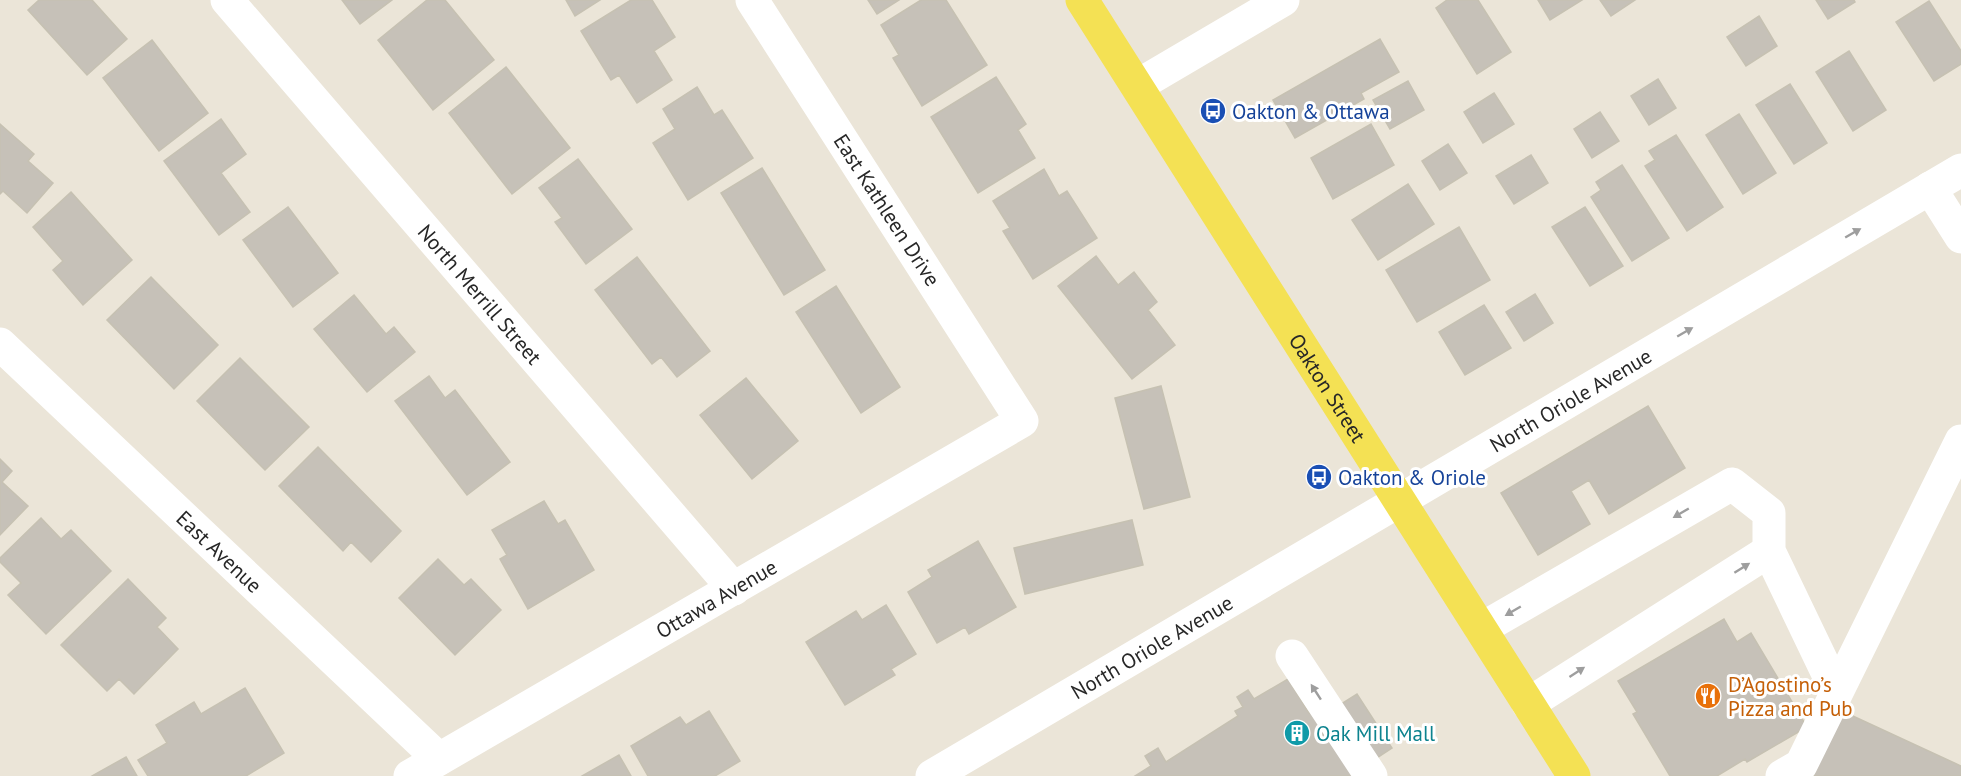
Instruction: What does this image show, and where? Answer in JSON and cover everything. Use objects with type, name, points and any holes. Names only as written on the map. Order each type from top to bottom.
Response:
[{"type":"main road","name":"Oakton Street","points":[[1082,0],[1481,629],[1570,775]]},
{"type":"street","name":"North Merrill Street","points":[[227,0],[735,589]]},
{"type":"street","name":"East Kathleen Drive","points":[[752,0],[1022,421]]},
{"type":"street","points":[[1137,86],[1283,0]]},
{"type":"street","name":"North Oriole Avenue","points":[[932,776],[1961,170]]},
{"type":"street","points":[[1930,188],[1961,237]]},
{"type":"street","name":"East Avenue","points":[[0,344],[439,759]]},
{"type":"street","name":"Ottawa Avenue","points":[[410,776],[1022,421]]},
{"type":"street","points":[[1782,776],[1801,765],[1961,441]]},
{"type":"street","points":[[1481,629],[1732,484],[1769,513],[1769,551],[1828,674],[1843,679]]},
{"type":"street","points":[[1528,704],[1769,551]]},
{"type":"street","points":[[1292,656],[1371,776]]},
{"type":"building","points":[[39,0],[92,0],[127,39],[87,75],[28,10]]},
{"type":"building","points":[[342,0],[392,0],[360,24]]},
{"type":"building","points":[[427,0],[445,0],[494,60],[433,110],[378,40]]},
{"type":"building","points":[[566,0],[600,0],[575,16]]},
{"type":"building","points":[[631,0],[652,0],[675,37],[654,51],[672,80],[637,103],[619,75],[611,80],[581,31]]},
{"type":"building","points":[[868,0],[899,0],[877,14]]},
{"type":"building","points":[[921,0],[946,0],[987,65],[922,106],[893,58],[899,55],[881,25]]},
{"type":"building","points":[[1447,0],[1478,0],[1511,52],[1477,74],[1436,8]]},
{"type":"building","points":[[1538,0],[1582,0],[1550,20]]},
{"type":"building","points":[[1600,0],[1635,0],[1611,16]]},
{"type":"building","points":[[1816,0],[1854,0],[1855,2],[1828,19]]},
{"type":"building","points":[[1929,1],[1961,51],[1961,64],[1934,81],[1896,22]]},
{"type":"building","points":[[1759,16],[1777,46],[1746,66],[1727,37]]},
{"type":"building","points":[[1380,39],[1399,72],[1361,93],[1364,99],[1295,138],[1273,100]]},
{"type":"building","points":[[152,40],[208,113],[159,151],[103,78]]},
{"type":"building","points":[[1849,51],[1886,110],[1853,131],[1816,72]]},
{"type":"building","points":[[506,67],[570,148],[512,194],[449,113]]},
{"type":"building","points":[[996,77],[1026,124],[1018,130],[1035,158],[978,193],[931,117]]},
{"type":"building","points":[[1658,79],[1676,108],[1649,125],[1631,96]]},
{"type":"building","points":[[1408,81],[1424,110],[1390,129],[1373,100]]},
{"type":"building","points":[[1790,84],[1827,143],[1794,164],[1756,105]]},
{"type":"building","points":[[697,87],[714,115],[722,110],[753,158],[688,200],[653,143],[675,129],[663,109]]},
{"type":"building","points":[[1494,93],[1514,124],[1483,143],[1464,112]]},
{"type":"building","points":[[1600,112],[1619,141],[1592,158],[1574,129]]},
{"type":"building","points":[[1739,114],[1776,173],[1743,194],[1706,135]]},
{"type":"building","points":[[221,119],[246,154],[221,173],[250,212],[219,235],[164,161]]},
{"type":"building","points":[[0,124],[34,154],[28,161],[53,183],[27,213],[3,191],[0,194]]},
{"type":"building","points":[[1371,124],[1394,165],[1333,199],[1311,158]]},
{"type":"building","points":[[1676,135],[1723,207],[1687,231],[1645,166],[1655,160],[1649,151]]},
{"type":"building","points":[[1448,144],[1467,173],[1440,190],[1422,161]]},
{"type":"building","points":[[1531,155],[1548,183],[1514,204],[1496,176]]},
{"type":"building","points":[[578,159],[632,229],[586,264],[555,222],[562,218],[539,188]]},
{"type":"building","points":[[1622,165],[1669,238],[1632,261],[1591,197],[1601,190],[1596,182]]},
{"type":"building","points":[[762,168],[825,270],[784,295],[721,193]]},
{"type":"building","points":[[1044,169],[1059,196],[1067,191],[1097,238],[1033,279],[1003,231],[1010,228],[993,201]]},
{"type":"building","points":[[1408,184],[1434,224],[1378,260],[1352,220]]},
{"type":"building","points":[[71,192],[132,260],[83,305],[53,270],[63,261],[33,227]]},
{"type":"building","points":[[288,207],[338,273],[293,307],[243,240]]},
{"type":"building","points":[[1585,207],[1623,266],[1590,286],[1552,227]]},
{"type":"building","points":[[1459,227],[1490,280],[1417,322],[1386,270]]},
{"type":"building","points":[[1096,256],[1118,285],[1134,272],[1157,302],[1148,310],[1175,345],[1132,379],[1058,286]]},
{"type":"building","points":[[637,257],[710,351],[677,377],[661,357],[652,364],[595,290]]},
{"type":"building","points":[[151,277],[218,345],[174,389],[107,320]]},
{"type":"building","points":[[836,286],[900,387],[861,413],[796,312]]},
{"type":"building","points":[[1535,294],[1553,323],[1524,341],[1506,312]]},
{"type":"building","points":[[354,295],[386,334],[394,327],[415,352],[367,392],[314,329]]},
{"type":"building","points":[[1484,305],[1511,348],[1465,375],[1439,332]]},
{"type":"building","points":[[240,358],[309,427],[265,470],[197,401]]},
{"type":"building","points":[[429,376],[445,398],[455,390],[510,462],[467,495],[395,401]]},
{"type":"building","points":[[746,378],[798,441],[752,479],[700,415]]},
{"type":"building","points":[[1161,386],[1190,497],[1144,509],[1115,398]]},
{"type":"building","points":[[1648,406],[1685,468],[1609,514],[1589,480],[1571,491],[1590,524],[1538,555],[1501,493]]},
{"type":"building","points":[[318,447],[401,531],[371,562],[351,542],[343,551],[279,486]]},
{"type":"building","points":[[0,459],[12,471],[2,482],[28,506],[0,535]]},
{"type":"building","points":[[544,501],[558,524],[565,520],[594,570],[528,609],[500,559],[507,555],[492,530]]},
{"type":"building","points":[[41,518],[61,539],[71,530],[111,571],[46,634],[8,595],[21,583],[0,562],[0,558]]},
{"type":"building","points":[[1132,520],[1143,565],[1025,594],[1014,548]]},
{"type":"building","points":[[978,541],[1016,607],[969,634],[965,627],[937,643],[908,592],[932,577],[928,570]]},
{"type":"building","points":[[438,559],[464,585],[471,579],[501,610],[455,655],[399,598]]},
{"type":"building","points":[[128,579],[166,618],[157,627],[178,649],[134,694],[119,679],[107,691],[61,645]]},
{"type":"building","points":[[886,605],[916,654],[891,669],[895,675],[845,705],[806,642],[856,611],[862,620]]},
{"type":"building","name":"D’Agostino’s Pizza and Pub","points":[[1724,619],[1737,642],[1751,633],[1807,727],[1747,762],[1745,759],[1717,776],[1670,776],[1633,714],[1637,712],[1618,681]]},
{"type":"building","name":"Oak Mill Mall","points":[[1288,679],[1309,713],[1314,710],[1319,718],[1357,694],[1392,748],[1354,773],[1356,776],[1135,776],[1151,766],[1145,756],[1158,748],[1166,762],[1238,716],[1235,711],[1243,707],[1237,697],[1248,690],[1254,699]]},
{"type":"building","points":[[245,688],[284,753],[246,776],[148,776],[138,760],[167,743],[156,725],[194,702],[201,714]]},
{"type":"building","points":[[709,711],[740,761],[715,776],[648,776],[631,746],[680,717],[686,725]]},
{"type":"building","points":[[1842,711],[1961,766],[1961,776],[1813,776]]},
{"type":"building","points":[[619,755],[631,776],[582,776]]},
{"type":"building","points":[[126,757],[137,776],[92,776]]},
{"type":"place","name":"Oakton & Ottawa","points":[[1213,111]]},
{"type":"place","name":"Oakton & Oriole","points":[[1319,477]]},
{"type":"place","name":"D’Agostino’s Pizza and Pub","points":[[1708,696]]},
{"type":"place","name":"Oak Mill Mall","points":[[1297,733]]}]
